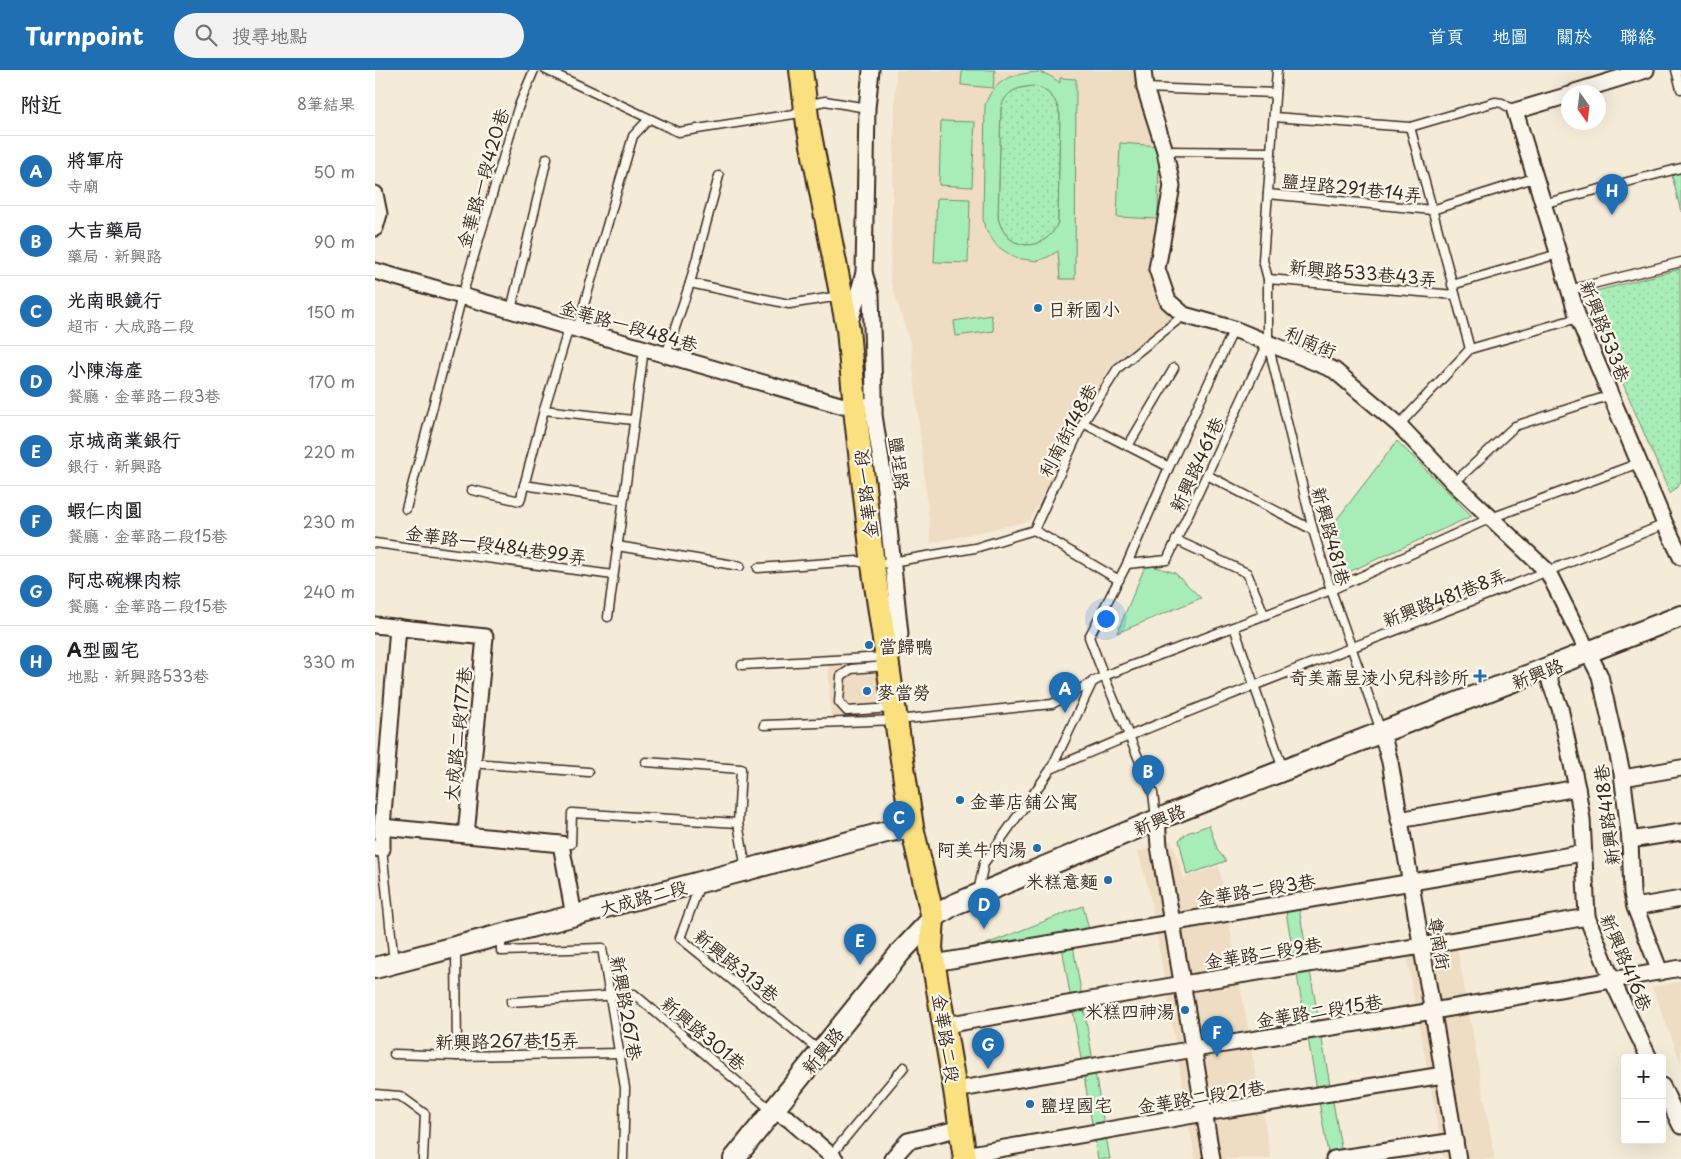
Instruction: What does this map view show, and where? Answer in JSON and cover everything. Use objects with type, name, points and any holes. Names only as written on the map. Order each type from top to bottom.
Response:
[{"type":"main road","name":"金華路一段","points":[[801,70],[848,329],[864,406],[882,564],[887,661],[912,827],[933,918]]},
{"type":"main road","name":"金華路二段","points":[[933,918],[931,948],[965,1157]]},
{"type":"street","points":[[864,406],[874,392],[871,295],[865,273],[867,108],[871,70]]},
{"type":"street","name":"利南街","points":[[1143,70],[1145,88],[1165,151],[1172,186],[1157,270],[1168,301],[1185,315],[1234,329],[1334,370],[1399,425],[1454,483],[1548,572],[1589,653]]},
{"type":"street","points":[[1598,85],[1646,70]]},
{"type":"street","points":[[1515,111],[1561,97]]},
{"type":"street","name":"新興路533巷","points":[[1515,111],[1578,318],[1665,524],[1681,557]]},
{"type":"street","points":[[375,194],[379,214],[375,228]]},
{"type":"street","name":"金華路一段484巷","points":[[375,271],[840,405],[864,406]]},
{"type":"street","points":[[848,329],[865,273]]},
{"type":"street","name":"新興路","points":[[734,1159],[900,953],[933,918],[953,905],[1157,820],[1681,616]]},
{"type":"street","points":[[375,625],[398,627],[382,827],[378,848]]},
{"type":"street","name":"大成路二段177巷","points":[[398,627],[485,637],[466,834]]},
{"type":"street","name":"新興路418巷","points":[[1589,653],[1600,676],[1623,778],[1630,840],[1632,893],[1635,907],[1659,972]]},
{"type":"street","name":"新興路416巷","points":[[1547,669],[1560,708],[1577,788],[1582,819],[1587,917],[1612,980],[1647,1054]]},
{"type":"street","name":"尊南街","points":[[1382,733],[1389,762],[1458,1159]]},
{"type":"street","points":[[1623,778],[1681,768]]},
{"type":"street","points":[[1399,820],[1577,788]]},
{"type":"street","points":[[1157,820],[1159,846],[1212,1159]]},
{"type":"street","points":[[382,827],[561,844],[574,916]]},
{"type":"street","name":"大成路二段","points":[[375,968],[886,832],[912,827]]},
{"type":"street","points":[[1630,840],[1681,832]]},
{"type":"street","name":"金華路二段3巷","points":[[934,963],[1583,853]]},
{"type":"street","points":[[1635,907],[1681,899]]},
{"type":"street","name":"金華路二段9巷","points":[[945,1025],[1587,917]]},
{"type":"street","name":"金華路二段15巷","points":[[955,1090],[1681,968]]},
{"type":"street","name":"金華路二段21巷","points":[[965,1157],[1205,1114],[1443,1075]]},
{"type":"street","points":[[1666,1094],[1681,1126]]},
{"type":"street","points":[[773,1111],[789,1119],[833,1157]]},
{"type":"street","points":[[892,1159],[908,1141],[961,1128]]},
{"type":"street","points":[[1334,1159],[1455,1141]]},
{"type":"lane","name":"金華路一段420巷","points":[[406,509],[463,296],[517,108],[534,70]]},
{"type":"lane","points":[[546,70],[678,132],[794,114],[806,104],[825,101],[867,108]]},
{"type":"lane","points":[[1269,343],[1268,279],[1263,260],[1277,70]]},
{"type":"lane","points":[[1676,70],[1681,90]]},
{"type":"lane","points":[[1145,88],[1275,93]]},
{"type":"lane","points":[[1274,117],[1410,127],[1495,102],[1502,103],[1515,111]]},
{"type":"lane","points":[[473,490],[520,501],[544,410],[573,328],[633,136],[649,119]]},
{"type":"lane","points":[[1410,127],[1470,349]]},
{"type":"lane","name":"鹽埕路291巷14弄","points":[[1165,151],[1271,152]]},
{"type":"lane","points":[[511,310],[547,158]]},
{"type":"lane","points":[[1542,204],[1681,168]]},
{"type":"lane","points":[[666,355],[690,283],[719,176]]},
{"type":"lane","points":[[1432,210],[1534,178]]},
{"type":"lane","name":"鹽埕路291巷14弄","points":[[1268,194],[1432,210]]},
{"type":"lane","name":"新興路533巷43弄","points":[[1452,285],[1558,254]]},
{"type":"lane","points":[[1569,290],[1681,262]]},
{"type":"lane","name":"新興路533巷43弄","points":[[1268,279],[1455,295]]},
{"type":"lane","points":[[690,283],[789,304],[842,295]]},
{"type":"lane","name":"利南街148巷","points":[[1034,530],[1083,423],[1118,368],[1185,315]]},
{"type":"lane","points":[[1399,425],[1470,349],[1578,318]]},
{"type":"lane","points":[[1157,820],[1153,792],[1089,637],[1127,564],[1169,467],[1234,329]]},
{"type":"lane","name":"新興路461巷","points":[[1127,564],[1167,560],[1269,343]]},
{"type":"lane","name":"新興路481巷","points":[[1269,343],[1313,530],[1351,649],[1382,733]]},
{"type":"lane","points":[[608,616],[644,349]]},
{"type":"lane","points":[[1128,446],[1174,368]]},
{"type":"lane","points":[[1454,483],[1515,426],[1611,395]]},
{"type":"lane","points":[[544,410],[633,420]]},
{"type":"lane","points":[[1083,423],[1169,467]]},
{"type":"lane","points":[[764,725],[1052,704],[1104,676],[1331,590],[1491,518],[1639,463]]},
{"type":"lane","points":[[1207,475],[1313,530]]},
{"type":"lane","points":[[524,484],[623,500]]},
{"type":"lane","name":"新興路481巷8弄","points":[[1051,769],[1130,735],[1548,572],[1665,524]]},
{"type":"lane","points":[[758,568],[857,561],[882,564],[975,548],[1034,530],[1119,580]]},
{"type":"lane","points":[[1176,540],[1247,573],[1265,614]]},
{"type":"lane","name":"金華路一段484巷99弄","points":[[375,543],[613,575]]},
{"type":"lane","points":[[617,546],[740,566]]},
{"type":"lane","points":[[1234,627],[1284,771]]},
{"type":"lane","points":[[743,665],[887,661]]},
{"type":"lane","points":[[887,661],[851,669],[841,676],[839,702],[847,711],[896,714]]},
{"type":"lane","points":[[978,894],[984,863],[1051,769],[1093,681]]},
{"type":"lane","points":[[646,762],[741,769],[738,823],[746,870]]},
{"type":"lane","points":[[473,763],[588,772]]},
{"type":"lane","points":[[561,844],[571,844],[572,813],[738,823]]},
{"type":"lane","points":[[378,848],[394,963]]},
{"type":"lane","name":"新興路313巷","points":[[700,882],[680,938],[821,1052]]},
{"type":"lane","name":"新興路267巷","points":[[501,934],[501,951],[602,948],[625,1088],[623,1159]]},
{"type":"lane","points":[[456,946],[457,1056]]},
{"type":"lane","name":"新興路301巷","points":[[511,1002],[634,994],[773,1111]]},
{"type":"lane","name":"新興路267巷15弄","points":[[393,1054],[457,1056],[620,1053]]},
{"type":"lane","points":[[833,1157],[904,1067]]},
{"type":"lane","points":[[375,1094],[399,1096],[425,1114],[423,1159]]},
{"type":"shaded area","name":"日新國小","points":[[896,70],[1136,70],[1136,79],[1166,152],[1160,279],[1183,315],[1178,325],[1134,349],[1112,364],[1029,521],[931,543],[911,346],[890,279]]},
{"type":"shaded area","points":[[884,658],[893,715],[831,718],[828,662]]},
{"type":"shaded area","points":[[1171,840],[1184,878],[1219,866],[1271,1159],[1195,1159],[1149,890],[1138,852]]},
{"type":"shaded area","points":[[1456,940],[1495,1159],[1444,1159],[1405,950]]},
{"type":"shaded area","points":[[1681,981],[1681,1063],[1652,987]]},
{"type":"green space","points":[[962,70],[995,70],[993,88],[961,85]]},
{"type":"green space","points":[[1038,72],[1052,77],[1060,83],[1060,78],[1076,79],[1075,279],[1060,279],[1058,251],[1037,261],[1015,258],[997,246],[985,229],[983,219],[985,105],[994,89],[1005,80],[1020,74]],"holes":[[[1034,86],[1048,92],[1056,103],[1060,114],[1058,222],[1048,237],[1041,242],[1026,245],[1010,239],[1002,229],[998,217],[1001,107],[1006,97],[1013,91]]]},
{"type":"green space","points":[[1034,86],[1048,92],[1056,103],[1060,114],[1058,222],[1048,237],[1041,242],[1026,245],[1010,239],[1002,229],[998,217],[1001,107],[1006,97],[1013,91],[1023,87]]},
{"type":"green space","points":[[941,121],[975,122],[972,187],[939,185]]},
{"type":"green space","points":[[1120,143],[1159,146],[1158,219],[1117,217]]},
{"type":"green space","points":[[1681,173],[1681,212],[1672,175]]},
{"type":"green space","points":[[937,198],[970,199],[968,263],[934,262]]},
{"type":"green space","points":[[1680,269],[1681,483],[1670,494],[1592,311],[1589,293]]},
{"type":"green space","points":[[991,315],[994,331],[956,336],[954,321]]},
{"type":"green space","points":[[1397,441],[1472,516],[1342,575],[1328,531]]},
{"type":"green space","points":[[1146,564],[1175,573],[1201,598],[1117,633]]},
{"type":"green space","points":[[1209,825],[1218,851],[1226,861],[1187,875],[1179,840],[1187,833]]},
{"type":"green space","points":[[1298,903],[1343,1159],[1329,1159],[1285,906]]},
{"type":"green space","points":[[1083,906],[1089,930],[1071,934],[1110,1159],[1098,1159],[1060,935],[969,951]]},
{"type":"place","name":"A型國宅","points":[[1612,215]]},
{"type":"place","name":"日新國小","points":[[1038,308]]},
{"type":"place","name":"當歸鴨","points":[[869,645]]},
{"type":"place","name":"奇美蕭昱淩小兒科診所","points":[[1480,676]]},
{"type":"place","name":"麥當勞","points":[[867,691]]},
{"type":"place","name":"將軍府","points":[[1065,713]]},
{"type":"place","name":"大吉藥局","points":[[1148,796]]},
{"type":"place","name":"金華店舖公寓","points":[[960,800]]},
{"type":"place","name":"光南眼鏡行","points":[[899,842]]},
{"type":"place","name":"阿美牛肉湯","points":[[1037,848]]},
{"type":"place","name":"米糕意麵","points":[[1108,880]]},
{"type":"place","name":"小陳海產","points":[[984,929]]},
{"type":"place","name":"京城商業銀行","points":[[860,965]]},
{"type":"place","name":"米糕四神湯","points":[[1185,1010]]},
{"type":"place","name":"蝦仁肉圓","points":[[1217,1057]]},
{"type":"place","name":"阿忠碗粿肉粽","points":[[988,1069]]},
{"type":"place","name":"鹽埕國宅","points":[[1030,1104]]}]
